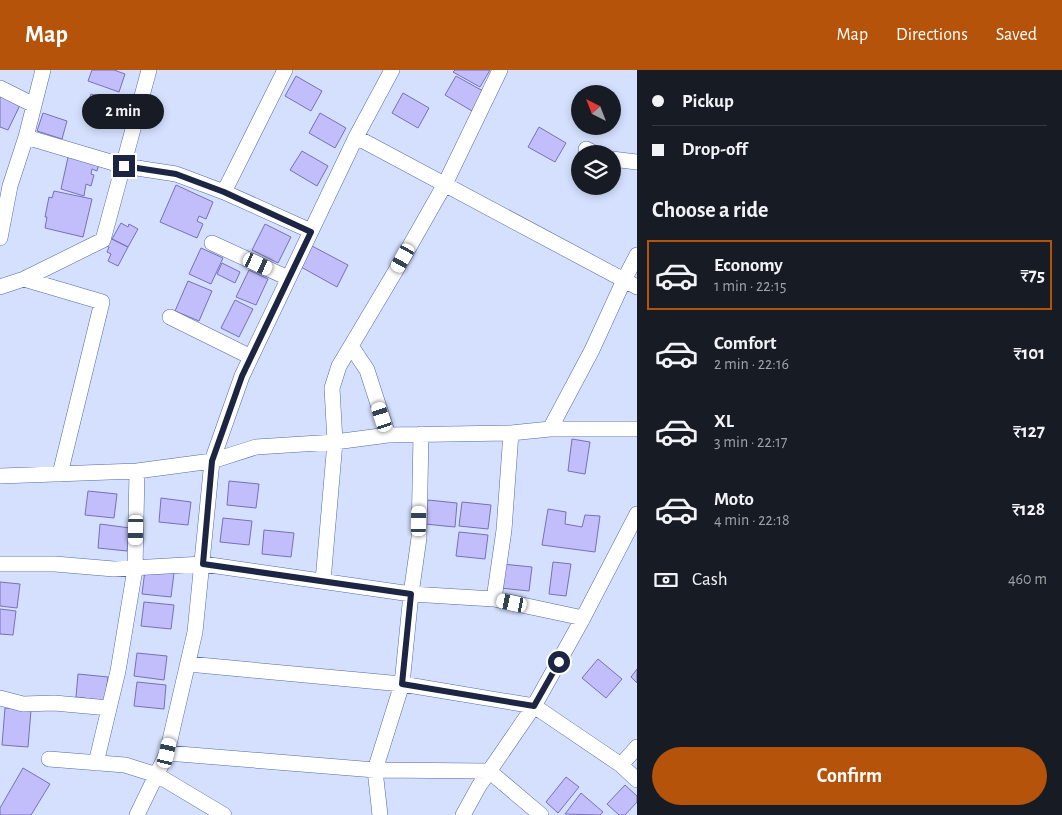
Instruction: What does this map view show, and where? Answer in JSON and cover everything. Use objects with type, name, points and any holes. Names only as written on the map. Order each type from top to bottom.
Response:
[{"type":"street","points":[[0,238],[10,186],[26,137],[43,70]]},
{"type":"street","points":[[0,287],[24,279],[103,240],[149,70]]},
{"type":"street","points":[[224,192],[285,70]]},
{"type":"street","points":[[137,815],[167,753],[195,632],[212,461],[242,376],[356,137],[392,70]]},
{"type":"street","points":[[323,581],[335,442],[332,388],[339,366],[445,184],[500,70]]},
{"type":"street","points":[[0,88],[34,106]]},
{"type":"street","points":[[26,137],[124,166],[176,174],[224,192],[311,232]]},
{"type":"street","points":[[356,137],[630,283]]},
{"type":"street","points":[[621,160],[637,162]]},
{"type":"street","points":[[212,243],[288,278]]},
{"type":"street","points":[[550,429],[630,283],[637,255]]},
{"type":"street","points":[[24,279],[102,302],[60,474]]},
{"type":"street","points":[[170,317],[251,357]]},
{"type":"street","points":[[351,346],[367,370],[388,435]]},
{"type":"street","points":[[0,476],[137,471],[212,461],[256,447],[335,442],[388,435],[510,433],[550,429],[637,429]]},
{"type":"street","points":[[494,599],[504,530],[510,433]]},
{"type":"street","points":[[380,815],[375,770],[402,684],[419,538],[421,434]]},
{"type":"street","points":[[96,762],[118,671],[135,569],[137,471]]},
{"type":"street","points":[[463,815],[479,786],[534,706],[583,618],[637,514]]},
{"type":"street","points":[[0,564],[55,564],[135,569],[203,564],[411,594],[494,599],[583,618]]},
{"type":"street","points":[[188,664],[402,684],[534,706],[621,765],[637,780]]},
{"type":"street","points":[[0,698],[23,704],[54,703],[109,708]]},
{"type":"street","points":[[621,765],[637,747]]},
{"type":"street","points":[[167,753],[375,770],[489,771],[540,815]]},
{"type":"street","points":[[49,759],[125,764],[157,775],[224,815]]},
{"type":"building","points":[[92,70],[114,70],[125,74],[119,92],[88,81]]},
{"type":"building","points":[[455,70],[490,70],[480,87],[453,72]]},
{"type":"building","points":[[296,76],[322,91],[311,111],[285,96]]},
{"type":"building","points":[[456,76],[483,91],[472,111],[445,95]]},
{"type":"building","points":[[403,93],[429,108],[418,128],[392,113]]},
{"type":"building","points":[[91,94],[116,101],[110,119],[86,111]]},
{"type":"building","points":[[0,96],[21,103],[8,130],[0,127]]},
{"type":"building","points":[[43,113],[67,121],[62,139],[37,131]]},
{"type":"building","points":[[320,113],[346,128],[335,148],[309,133]]},
{"type":"building","points":[[539,127],[566,143],[555,162],[528,147]]},
{"type":"building","points":[[302,151],[328,166],[317,186],[290,170]]},
{"type":"building","points":[[69,153],[100,160],[97,171],[92,169],[91,174],[94,175],[91,186],[86,184],[84,196],[61,189]]},
{"type":"building","points":[[176,185],[213,202],[206,219],[199,216],[197,221],[203,224],[197,238],[160,222]]},
{"type":"building","points":[[54,191],[92,199],[83,237],[45,228],[49,197],[52,198]]},
{"type":"building","points":[[121,223],[128,227],[129,224],[138,229],[128,247],[112,239]]},
{"type":"building","points":[[265,224],[291,237],[278,263],[252,250]]},
{"type":"building","points":[[110,238],[128,247],[118,266],[108,261],[111,254],[107,252],[109,247],[106,246]]},
{"type":"building","points":[[312,246],[348,265],[337,287],[301,267]]},
{"type":"building","points":[[201,248],[223,258],[211,284],[189,274]]},
{"type":"building","points":[[222,263],[240,272],[235,283],[217,274]]},
{"type":"building","points":[[249,270],[268,279],[256,305],[236,297]]},
{"type":"building","points":[[188,281],[212,291],[199,321],[175,311]]},
{"type":"building","points":[[235,300],[253,309],[239,337],[221,328]]},
{"type":"building","points":[[572,439],[590,442],[585,474],[568,471]]},
{"type":"building","points":[[229,481],[259,484],[256,508],[227,505]]},
{"type":"building","points":[[88,491],[117,494],[114,518],[85,515]]},
{"type":"building","points":[[161,498],[191,502],[188,525],[159,522]]},
{"type":"building","points":[[428,500],[457,503],[455,527],[425,524]]},
{"type":"building","points":[[462,502],[491,505],[488,529],[459,526]]},
{"type":"building","points":[[548,509],[566,512],[565,524],[582,527],[585,515],[600,516],[595,552],[542,545]]},
{"type":"building","points":[[223,518],[252,521],[249,545],[220,542]]},
{"type":"building","points":[[100,524],[130,528],[127,551],[98,548]]},
{"type":"building","points":[[264,530],[294,533],[291,557],[262,554]]},
{"type":"building","points":[[459,532],[488,535],[485,559],[456,556]]},
{"type":"building","points":[[553,562],[571,564],[566,596],[549,594]]},
{"type":"building","points":[[502,564],[532,567],[529,591],[500,588]]},
{"type":"building","points":[[145,570],[174,573],[171,597],[142,594]]},
{"type":"building","points":[[0,582],[20,584],[17,608],[0,606]]},
{"type":"building","points":[[144,602],[174,605],[171,629],[141,626]]},
{"type":"building","points":[[0,609],[16,611],[13,635],[0,634]]},
{"type":"building","points":[[137,653],[167,656],[164,680],[134,676]]},
{"type":"building","points":[[598,659],[622,679],[606,698],[582,678]]},
{"type":"building","points":[[637,669],[637,683],[631,677]]},
{"type":"building","points":[[78,674],[108,677],[105,701],[76,697]]},
{"type":"building","points":[[137,682],[166,685],[164,709],[134,706]]},
{"type":"building","points":[[5,708],[31,710],[28,747],[2,745]]},
{"type":"building","points":[[23,768],[50,784],[31,815],[0,815],[0,808]]},
{"type":"building","points":[[566,777],[579,787],[558,813],[546,802]]},
{"type":"building","points":[[625,785],[637,796],[637,802],[625,815],[619,815],[607,804]]},
{"type":"building","points":[[581,793],[603,812],[600,815],[565,814]]},
{"type":"route","points":[[124,166],[176,174],[224,192],[311,232],[242,376],[212,461],[203,564],[411,594],[402,684],[534,706],[559,662]]}]
